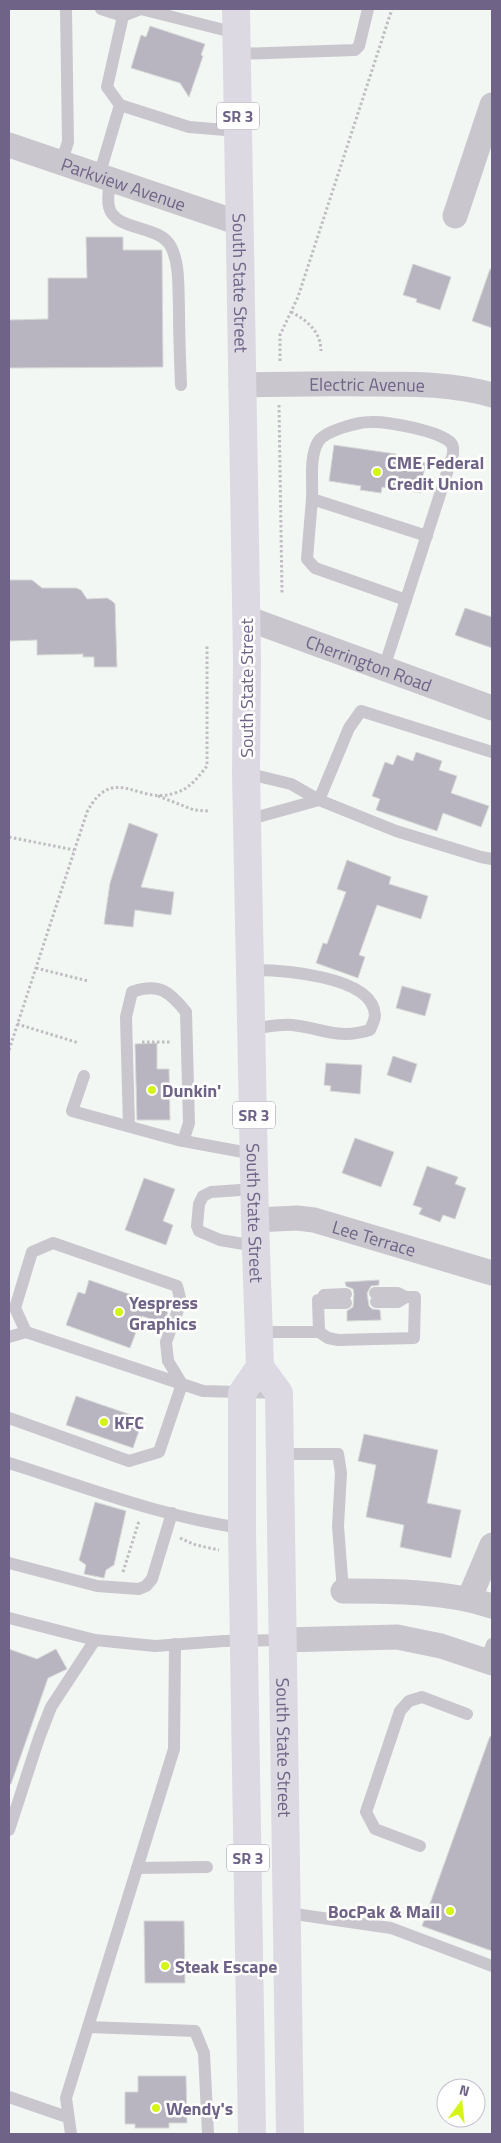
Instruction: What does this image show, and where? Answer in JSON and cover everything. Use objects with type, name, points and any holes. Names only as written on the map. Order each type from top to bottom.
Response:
[{"type":"main road","name":"South State Street","points":[[236,32],[246,618],[246,773],[260,1367]]},
{"type":"main road","points":[[279,1392],[260,1367],[242,1393],[260,1402],[264,1414],[265,1458],[281,1498]]},
{"type":"main road","name":"South State Street","points":[[279,1392],[290,2134]]},
{"type":"main road","name":"SR 3","points":[[242,1393],[242,1528],[252,2134]]},
{"type":"main road","points":[[242,1455],[265,1506],[264,1619],[269,1629],[283,1640]]},
{"type":"main road","points":[[245,1641],[259,1652],[265,1664],[268,1843],[288,1904]]},
{"type":"main road","points":[[252,2076],[265,2101],[266,2134]]},
{"type":"street","points":[[455,216],[492,104]]},
{"type":"street","name":"Parkview Avenue","points":[[9,145],[239,223]]},
{"type":"street","name":"Electric Avenue","points":[[241,385],[307,383],[426,384],[473,389],[492,395]]},
{"type":"street","name":"Cherrington Road","points":[[246,618],[492,708]]},
{"type":"street","name":"Lee Terrace","points":[[256,1233],[297,1218],[314,1220],[492,1272]]},
{"type":"street","points":[[343,1591],[378,1591],[481,1603],[492,1545]]},
{"type":"street","points":[[283,1640],[397,1637],[490,1656]]},
{"type":"lane","points":[[61,163],[68,142],[66,9]]},
{"type":"lane","points":[[101,9],[123,16],[141,10],[236,32],[355,50],[359,46],[368,9]]},
{"type":"lane","points":[[123,16],[107,87],[120,105],[189,127],[238,131]]},
{"type":"lane","points":[[120,105],[104,178],[109,209],[121,222],[164,237],[171,245],[178,280],[181,385]]},
{"type":"lane","points":[[384,668],[427,536],[453,454],[453,447],[448,440],[436,433],[370,422],[328,433],[318,441],[313,457],[307,559],[314,568],[406,600]]},
{"type":"lane","points":[[312,499],[427,536]]},
{"type":"lane","points":[[319,800],[349,728],[361,711],[492,752]]},
{"type":"lane","points":[[246,773],[292,784],[319,800],[396,831],[481,858],[492,859]]},
{"type":"lane","points":[[248,820],[319,800]]},
{"type":"lane","points":[[251,970],[312,974],[348,986],[363,995],[373,1006],[375,1017],[370,1030],[353,1035],[329,1033],[290,1025],[252,1028]]},
{"type":"lane","points":[[128,1126],[126,1017],[129,1000],[132,992],[145,987],[166,991],[186,1012],[189,1123],[183,1141]]},
{"type":"lane","points":[[84,1076],[72,1111],[183,1141],[254,1154]]},
{"type":"lane","points":[[255,1189],[211,1192],[203,1196],[199,1204],[197,1226],[199,1231],[220,1240],[256,1233]]},
{"type":"lane","points":[[26,1332],[15,1308],[32,1252],[52,1243],[177,1286],[181,1302],[166,1342],[168,1361],[182,1384]]},
{"type":"lane","points":[[319,1332],[318,1300],[322,1299],[324,1295],[346,1298]]},
{"type":"lane","points":[[259,1332],[319,1332],[328,1338],[338,1340],[414,1338],[415,1297],[406,1297],[398,1302],[376,1298]]},
{"type":"lane","points":[[9,1337],[26,1332],[202,1391],[279,1392]]},
{"type":"lane","points":[[9,1418],[130,1461],[159,1452],[182,1384]]},
{"type":"lane","points":[[280,1454],[338,1454],[341,1473],[338,1526],[343,1591]]},
{"type":"lane","points":[[9,1464],[172,1513],[242,1528]]},
{"type":"lane","points":[[9,1563],[97,1586],[139,1589],[146,1586],[152,1579],[172,1513]]},
{"type":"lane","points":[[9,1618],[95,1640],[156,1646],[283,1640]]},
{"type":"lane","points":[[9,1830],[39,1738],[52,1707],[95,1640]]},
{"type":"lane","points":[[71,2134],[67,2117],[66,2098],[174,1749],[175,1644]]},
{"type":"lane","points":[[420,1846],[375,1828],[366,1812],[400,1711],[409,1701],[422,1697],[467,1714]]},
{"type":"lane","points":[[137,1868],[207,1867]]},
{"type":"lane","points":[[288,1904],[391,1928],[492,1966]]},
{"type":"lane","points":[[88,2027],[195,2031],[204,2053],[208,2134]]},
{"type":"lane","points":[[9,2097],[67,2117]]},
{"type":"path","points":[[280,335],[298,297],[392,9]]},
{"type":"path","points":[[291,312],[306,320],[316,332],[321,342],[321,351]]},
{"type":"path","points":[[279,415],[282,593]]},
{"type":"path","points":[[156,795],[174,794],[189,786],[207,766],[207,645]]},
{"type":"path","points":[[9,1050],[74,850],[87,812],[94,798],[102,791],[114,787],[156,795],[194,810],[208,811]]},
{"type":"path","points":[[9,838],[74,850]]},
{"type":"path","points":[[36,968],[88,981]]},
{"type":"path","points":[[17,1024],[79,1043]]},
{"type":"path","points":[[134,1042],[176,1042]]},
{"type":"path","points":[[200,1094],[216,1094]]},
{"type":"path","points":[[118,1588],[139,1520],[196,1545],[221,1550]]},
{"type":"building","points":[[150,26],[205,44],[201,55],[203,56],[189,97],[180,83],[131,68],[141,35],[146,37]]},
{"type":"building","points":[[86,237],[123,237],[123,250],[162,250],[163,367],[9,368],[9,320],[48,319],[48,278],[87,278]]},
{"type":"building","points":[[413,264],[451,277],[440,310],[416,302],[417,299],[403,295]]},
{"type":"building","points":[[490,269],[492,270],[492,328],[472,321]]},
{"type":"building","name":"CME Federal Credit Union","points":[[334,445],[396,454],[396,458],[425,463],[421,493],[382,487],[381,493],[360,490],[361,486],[329,481]]},
{"type":"building","points":[[9,580],[32,580],[42,588],[76,588],[81,590],[87,599],[107,598],[112,601],[115,604],[117,667],[94,667],[94,657],[83,657],[83,654],[37,655],[37,640],[9,641]]},
{"type":"building","points":[[465,608],[492,617],[492,648],[455,635]]},
{"type":"building","points":[[416,752],[442,761],[439,770],[457,776],[451,793],[489,806],[481,827],[443,813],[437,831],[376,810],[380,799],[372,796],[385,762],[393,765],[397,755],[413,761]]},
{"type":"building","points":[[129,823],[158,834],[141,887],[174,892],[171,915],[135,910],[133,927],[104,924],[110,883]]},
{"type":"building","points":[[347,860],[391,877],[389,884],[428,896],[421,919],[377,905],[359,955],[365,957],[358,978],[316,963],[323,943],[327,944],[346,892],[337,889]]},
{"type":"building","points":[[402,986],[431,994],[425,1016],[396,1008]]},
{"type":"building","name":"Dunkin'","points":[[157,1043],[157,1069],[169,1069],[170,1120],[137,1120],[135,1044]]},
{"type":"building","points":[[393,1056],[417,1064],[411,1083],[387,1075]]},
{"type":"building","points":[[326,1063],[362,1065],[360,1094],[330,1091],[331,1086],[324,1085]]},
{"type":"building","points":[[355,1138],[394,1152],[381,1187],[342,1173]]},
{"type":"building","points":[[427,1166],[458,1177],[455,1184],[466,1188],[455,1219],[443,1215],[440,1222],[419,1214],[422,1208],[413,1205]]},
{"type":"building","points":[[144,1178],[175,1189],[163,1221],[173,1225],[166,1245],[125,1230]]},
{"type":"building","name":"Yespress Graphics","points":[[89,1280],[169,1308],[164,1324],[142,1316],[130,1348],[66,1325],[78,1292],[85,1294]]},
{"type":"building","points":[[379,1280],[379,1285],[371,1286],[367,1293],[369,1306],[372,1309],[380,1310],[381,1320],[347,1321],[347,1311],[353,1307],[354,1294],[353,1289],[346,1286],[345,1282]]},
{"type":"building","name":"KFC","points":[[76,1396],[143,1419],[133,1448],[66,1425]]},
{"type":"building","points":[[364,1434],[438,1450],[427,1503],[461,1510],[451,1558],[400,1547],[404,1525],[366,1517],[376,1465],[358,1461]]},
{"type":"building","points":[[95,1502],[126,1511],[114,1565],[106,1570],[104,1578],[84,1574],[86,1565],[79,1560]]},
{"type":"building","points":[[9,1649],[37,1659],[56,1649],[67,1669],[48,1678],[11,1784],[9,1784]]},
{"type":"building","points":[[490,1736],[492,1737],[492,1951],[422,1926]]},
{"type":"building","name":"Steak Escape","points":[[144,1921],[184,1921],[185,1983],[145,1983]]},
{"type":"building","name":"Wendy's","points":[[138,2076],[186,2076],[187,2123],[169,2123],[169,2128],[135,2128],[135,2124],[125,2124],[125,2092],[138,2092]]},
{"type":"place","name":"CME Federal Credit Union","points":[[377,472]]},
{"type":"place","name":"Dunkin'","points":[[152,1090]]},
{"type":"place","name":"Yespress Graphics","points":[[119,1312]]},
{"type":"place","name":"KFC","points":[[104,1422]]},
{"type":"place","name":"BocPak & Mail","points":[[450,1911]]},
{"type":"place","name":"Steak Escape","points":[[165,1966]]},
{"type":"place","name":"Wendy's","points":[[156,2108]]}]
